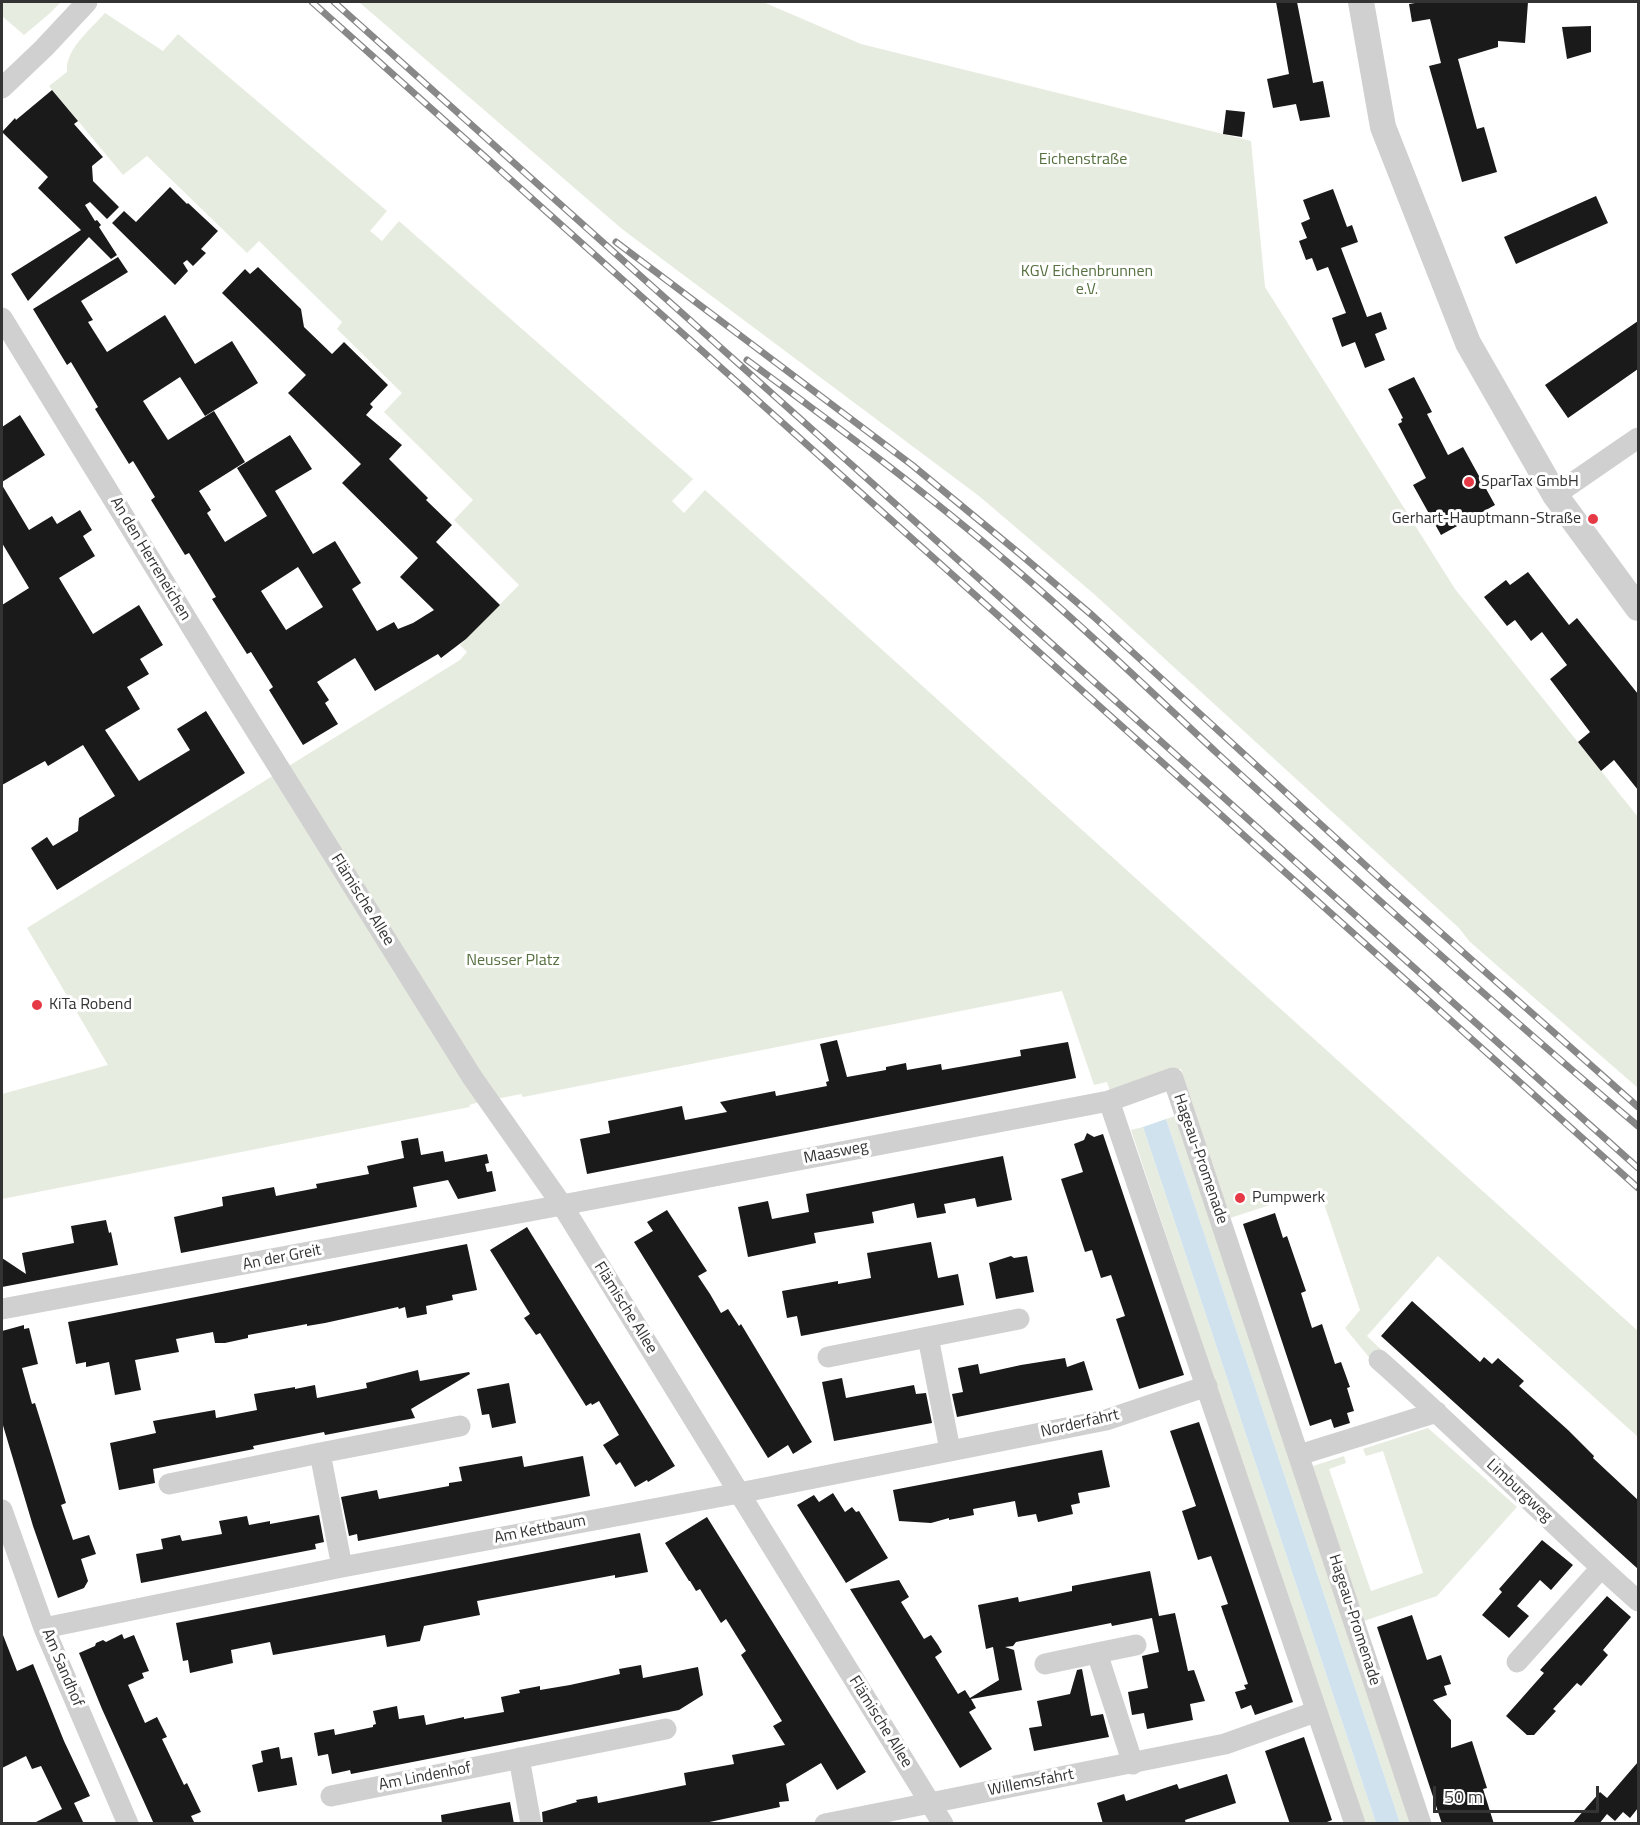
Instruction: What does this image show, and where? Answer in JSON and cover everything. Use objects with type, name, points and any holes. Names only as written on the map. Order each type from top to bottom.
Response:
[{"type":"street","points":[[4,84],[44,48],[87,2]]},
{"type":"street","points":[[1361,2],[1383,128],[1468,343],[1555,495],[1638,608]]},
{"type":"street","name":"An den Herreneichen","points":[[2,318],[299,799]]},
{"type":"street","points":[[1555,495],[1638,438]]},
{"type":"street","name":"Flämische Allee","points":[[299,799],[472,1077],[562,1205],[943,1824]]},
{"type":"street","name":"Hageau-Promenade","points":[[1109,1101],[1173,1078],[1421,1824]]},
{"type":"street","points":[[1109,1101],[1355,1824]]},
{"type":"street","name":"Maasweg","points":[[562,1205],[1109,1101]]},
{"type":"street","name":"An der Greit","points":[[2,1309],[562,1205]]},
{"type":"street","points":[[828,1357],[1020,1319]]},
{"type":"street","points":[[928,1337],[950,1450]]},
{"type":"street","name":"Limburgweg","points":[[1379,1360],[1638,1601]]},
{"type":"street","name":"Norderfahrt","points":[[739,1492],[1106,1420],[1207,1386]]},
{"type":"street","points":[[1299,1455],[1437,1412]]},
{"type":"street","points":[[170,1484],[460,1426]]},
{"type":"street","points":[[320,1453],[342,1567]]},
{"type":"street","name":"Am Kettbaum","points":[[44,1628],[342,1567],[739,1492]]},
{"type":"street","name":"Am Sandhof","points":[[2,1509],[44,1628],[128,1824]]},
{"type":"street","points":[[1517,1662],[1601,1568]]},
{"type":"street","points":[[1045,1664],[1136,1645]]},
{"type":"street","points":[[1097,1653],[1133,1764]]},
{"type":"street","name":"Willemsfahrt","points":[[929,1802],[1133,1764],[1225,1744],[1315,1712]]},
{"type":"street","name":"Am Lindenhof","points":[[331,1796],[666,1729]]},
{"type":"street","points":[[519,1758],[531,1824]]},
{"type":"street","points":[[825,1824],[929,1802]]},
{"type":"green space","points":[[2,2],[61,2],[24,35],[2,16]]},
{"type":"green space","name":"KGV Eichenbrunnen e.V.","points":[[359,2],[763,2],[861,44],[1251,141],[1265,287],[1455,589],[1638,817],[1638,1088],[1470,942],[1459,928],[1094,594],[979,496],[622,229]]},
{"type":"green space","name":"Neusser Platz","points":[[105,13],[163,51],[178,34],[387,211],[370,231],[382,241],[399,221],[693,479],[672,501],[684,513],[705,490],[1638,1331],[1638,1437],[1438,1256],[1367,1336],[1387,1355],[1377,1367],[1345,1328],[1360,1310],[1319,1189],[1230,1218],[1181,1069],[1110,1091],[1107,1082],[1094,1085],[1062,991],[523,1097],[521,1094],[476,1103],[469,1105],[470,1107],[2,1199],[2,1094],[108,1065],[27,928],[460,660],[467,652],[460,645],[519,585],[454,520],[473,500],[384,412],[402,393],[337,329],[342,322],[259,241],[247,253],[147,156],[123,175],[49,86],[67,72],[67,64],[74,47]]},
{"type":"green space","points":[[1178,1115],[1414,1823],[1400,1823],[1166,1119]]},
{"type":"green space","points":[[1143,1127],[1376,1823],[1362,1823],[1131,1130]]},
{"type":"green space","points":[[1428,1428],[1517,1507],[1437,1596],[1364,1621],[1313,1466],[1344,1456],[1346,1463],[1329,1469],[1371,1591],[1423,1573],[1383,1451],[1366,1456],[1363,1449]]},
{"type":"water","points":[[1166,1119],[1400,1823],[1376,1823],[1143,1127]]},
{"type":"building","points":[[1276,2],[1297,2],[1313,83],[1323,81],[1330,117],[1300,121],[1296,104],[1273,108],[1267,79],[1289,74]]},
{"type":"building","points":[[1528,2],[1525,43],[1498,41],[1498,47],[1458,59],[1477,129],[1484,127],[1497,172],[1462,182],[1429,66],[1441,63],[1430,19],[1412,22],[1409,4]]},
{"type":"building","points":[[1591,26],[1591,52],[1567,59],[1562,27]]},
{"type":"building","points":[[52,90],[78,121],[74,124],[103,157],[92,166],[93,181],[119,207],[107,219],[90,202],[85,205],[95,221],[97,220],[101,225],[99,227],[117,255],[111,259],[89,237],[28,301],[11,274],[81,230],[38,188],[48,177],[2,132],[15,118],[16,120]]},
{"type":"building","points":[[1226,110],[1245,112],[1242,137],[1223,134]]},
{"type":"building","points":[[170,187],[218,231],[201,249],[206,253],[193,266],[187,260],[183,263],[188,271],[175,285],[112,223],[124,211],[136,222]]},
{"type":"building","points":[[1333,189],[1347,227],[1352,225],[1358,242],[1341,248],[1367,317],[1381,312],[1387,329],[1375,334],[1385,360],[1365,368],[1355,342],[1342,347],[1332,318],[1346,313],[1328,267],[1317,271],[1312,258],[1306,260],[1299,241],[1307,238],[1301,223],[1310,219],[1303,200]]},
{"type":"building","points":[[1596,196],[1608,223],[1516,264],[1504,237]]},
{"type":"building","points":[[118,257],[128,272],[81,301],[93,320],[88,322],[107,352],[165,315],[195,364],[232,341],[258,383],[205,416],[180,377],[143,401],[168,440],[214,411],[245,462],[199,491],[211,510],[207,513],[225,542],[267,516],[237,468],[290,435],[312,469],[275,491],[313,554],[335,541],[361,583],[352,589],[377,631],[394,622],[398,629],[413,623],[434,610],[400,577],[418,558],[342,483],[361,464],[288,393],[306,375],[222,293],[245,269],[250,274],[258,267],[301,309],[304,327],[332,354],[344,342],[388,385],[370,404],[373,407],[366,415],[402,445],[389,459],[452,525],[436,542],[500,605],[466,639],[441,658],[438,654],[375,691],[355,658],[317,682],[329,700],[325,703],[338,724],[303,745],[269,690],[273,687],[251,652],[247,654],[212,599],[216,597],[189,553],[185,555],[151,500],[155,497],[133,461],[129,464],[95,409],[98,407],[71,362],[67,365],[33,309]],"holes":[[[298,567],[323,607],[286,630],[261,591]]]},
{"type":"building","points":[[1638,321],[1638,369],[1568,418],[1545,385]]},
{"type":"building","points":[[1414,377],[1432,412],[1427,414],[1448,455],[1463,447],[1495,505],[1441,535],[1413,485],[1426,478],[1398,424],[1403,418],[1388,389]]},
{"type":"building","points":[[20,415],[45,455],[2,482],[2,427]]},
{"type":"building","points":[[2,485],[29,530],[52,516],[57,524],[80,510],[92,530],[83,536],[95,556],[59,578],[93,634],[139,605],[163,645],[140,659],[149,674],[127,687],[140,709],[105,730],[139,781],[190,750],[177,729],[206,711],[245,773],[57,890],[31,848],[47,837],[53,846],[78,831],[79,818],[115,796],[83,745],[48,766],[45,761],[2,785],[2,605],[29,588],[2,543]]},
{"type":"building","points":[[1528,572],[1569,625],[1577,618],[1638,694],[1638,790],[1614,760],[1601,771],[1578,742],[1590,732],[1550,679],[1567,665],[1542,632],[1531,641],[1515,620],[1507,626],[1484,597],[1506,580],[1510,585]]},
{"type":"building","points":[[837,1040],[847,1077],[886,1070],[886,1067],[906,1063],[907,1070],[941,1064],[942,1070],[1021,1056],[1020,1050],[1068,1042],[1076,1078],[587,1174],[580,1139],[610,1133],[608,1121],[682,1106],[685,1120],[727,1112],[720,1102],[775,1091],[776,1096],[827,1086],[826,1082],[829,1081],[820,1044]]},
{"type":"building","points":[[1087,1133],[1094,1137],[1103,1134],[1184,1375],[1139,1389],[1116,1319],[1125,1316],[1111,1275],[1101,1278],[1092,1250],[1085,1252],[1061,1179],[1083,1172],[1074,1144],[1084,1140]]},
{"type":"building","points":[[418,1138],[421,1155],[443,1151],[445,1162],[487,1154],[489,1163],[485,1164],[487,1172],[492,1171],[496,1191],[458,1199],[448,1180],[413,1187],[417,1207],[181,1253],[174,1217],[223,1206],[222,1197],[274,1187],[276,1196],[317,1188],[316,1184],[369,1174],[367,1166],[404,1158],[401,1141]]},
{"type":"building","points":[[1003,1156],[1012,1200],[977,1207],[975,1198],[944,1204],[946,1213],[917,1218],[914,1203],[872,1212],[874,1223],[814,1233],[816,1243],[748,1257],[738,1207],[768,1201],[772,1219],[809,1212],[806,1194]]},
{"type":"building","points":[[667,1210],[707,1271],[698,1276],[721,1313],[728,1309],[739,1326],[741,1324],[812,1442],[793,1454],[788,1445],[768,1458],[634,1242],[653,1231],[647,1222]]},
{"type":"building","points":[[1275,1213],[1283,1238],[1287,1236],[1306,1291],[1301,1293],[1312,1328],[1322,1324],[1335,1364],[1341,1362],[1350,1387],[1347,1388],[1354,1411],[1347,1413],[1350,1423],[1334,1428],[1331,1419],[1310,1426],[1243,1224]]},
{"type":"building","points":[[106,1220],[118,1265],[2,1287],[2,1258],[26,1274],[22,1253],[74,1243],[71,1226]]},
{"type":"building","points":[[527,1227],[675,1466],[648,1482],[647,1480],[635,1487],[620,1462],[616,1465],[603,1445],[619,1435],[599,1401],[586,1406],[540,1333],[536,1335],[524,1318],[530,1314],[490,1250]]},
{"type":"building","points":[[931,1242],[938,1278],[958,1274],[964,1305],[801,1336],[797,1316],[787,1318],[782,1291],[838,1281],[838,1284],[871,1278],[867,1253]]},
{"type":"building","points":[[467,1244],[477,1290],[452,1295],[453,1300],[426,1306],[427,1314],[407,1318],[405,1307],[399,1309],[398,1307],[325,1323],[248,1335],[248,1338],[225,1343],[215,1343],[213,1332],[176,1339],[179,1352],[135,1360],[141,1390],[115,1395],[109,1362],[86,1367],[86,1362],[76,1364],[68,1322]]},
{"type":"building","points":[[1011,1256],[1014,1258],[1027,1256],[1034,1292],[996,1299],[989,1263]]},
{"type":"building","points":[[1412,1301],[1480,1362],[1484,1357],[1492,1364],[1498,1358],[1524,1381],[1519,1386],[1568,1430],[1594,1456],[1593,1458],[1638,1500],[1638,1569],[1381,1336]]},
{"type":"building","points":[[24,1325],[24,1329],[29,1328],[38,1364],[22,1368],[66,1503],[61,1505],[73,1540],[89,1535],[96,1554],[81,1559],[88,1581],[84,1588],[58,1598],[33,1526],[2,1422],[2,1331]]},
{"type":"building","points":[[1065,1358],[1067,1367],[1084,1361],[1093,1390],[957,1417],[952,1394],[963,1392],[958,1368],[978,1364],[980,1374]]},
{"type":"building","points":[[418,1370],[420,1381],[469,1372],[470,1374],[411,1409],[415,1418],[325,1435],[324,1432],[253,1446],[254,1449],[153,1469],[155,1483],[119,1490],[110,1443],[156,1433],[153,1421],[215,1410],[216,1418],[257,1410],[254,1394],[315,1385],[317,1398],[367,1388],[366,1383]]},
{"type":"building","points":[[842,1378],[846,1398],[914,1385],[916,1394],[926,1393],[932,1423],[834,1441],[822,1382]]},
{"type":"building","points":[[509,1383],[516,1423],[492,1428],[489,1414],[482,1415],[477,1389]]},
{"type":"building","points":[[1199,1422],[1293,1702],[1255,1715],[1251,1705],[1241,1709],[1235,1692],[1246,1689],[1244,1685],[1248,1684],[1221,1606],[1228,1604],[1211,1556],[1198,1560],[1182,1511],[1196,1506],[1170,1431]]},
{"type":"building","points":[[1102,1450],[1110,1487],[1078,1493],[1080,1503],[1071,1505],[1073,1514],[1038,1522],[1036,1514],[1018,1517],[1015,1501],[973,1509],[974,1515],[949,1520],[949,1518],[931,1523],[899,1521],[893,1490]]},
{"type":"building","points":[[522,1456],[524,1467],[583,1456],[590,1496],[358,1541],[357,1534],[349,1536],[341,1497],[377,1490],[379,1499],[449,1486],[449,1483],[462,1481],[459,1467]]},
{"type":"building","points":[[833,1493],[845,1512],[852,1507],[856,1512],[859,1511],[888,1558],[846,1583],[797,1505],[814,1495],[819,1502]]},
{"type":"building","points":[[319,1515],[324,1542],[315,1544],[316,1549],[141,1583],[136,1554],[163,1549],[161,1539],[180,1535],[182,1541],[222,1534],[219,1521],[247,1516],[249,1525],[270,1521],[270,1524]]},
{"type":"building","points":[[707,1517],[866,1772],[837,1790],[821,1763],[786,1784],[789,1801],[779,1802],[780,1807],[700,1824],[543,1824],[542,1812],[577,1802],[576,1800],[597,1796],[598,1803],[686,1785],[684,1773],[734,1764],[732,1755],[785,1745],[773,1726],[782,1721],[741,1655],[746,1651],[726,1619],[721,1623],[700,1589],[696,1591],[665,1543]]},
{"type":"building","points":[[640,1533],[648,1572],[615,1578],[615,1575],[477,1601],[480,1615],[424,1626],[420,1641],[387,1647],[385,1635],[273,1655],[270,1642],[231,1650],[233,1663],[190,1673],[188,1660],[183,1661],[176,1623]]},
{"type":"building","points":[[1542,1540],[1573,1565],[1551,1590],[1540,1580],[1517,1606],[1529,1616],[1509,1638],[1482,1615],[1502,1592],[1499,1589]]},
{"type":"building","points":[[1150,1571],[1159,1616],[1175,1613],[1188,1671],[1194,1670],[1205,1701],[1190,1704],[1193,1720],[1147,1729],[1144,1713],[1132,1715],[1128,1692],[1148,1688],[1142,1656],[1159,1652],[1152,1618],[1112,1626],[1111,1623],[1016,1642],[1013,1646],[1005,1647],[1014,1650],[1022,1690],[971,1699],[976,1708],[969,1712],[992,1749],[960,1768],[850,1589],[899,1580],[909,1597],[901,1602],[924,1639],[931,1635],[938,1645],[942,1652],[935,1657],[958,1694],[965,1690],[970,1698],[999,1680],[993,1647],[986,1649],[978,1605],[1018,1597],[1019,1602],[1072,1591],[1072,1586]]},
{"type":"building","points":[[1607,1596],[1631,1617],[1603,1650],[1608,1655],[1581,1686],[1577,1683],[1553,1709],[1556,1711],[1534,1735],[1527,1735],[1506,1716],[1544,1673],[1540,1670]]},
{"type":"building","points":[[1412,1615],[1427,1660],[1441,1655],[1451,1684],[1444,1686],[1447,1695],[1433,1700],[1451,1720],[1451,1748],[1472,1741],[1487,1788],[1483,1789],[1494,1824],[1442,1824],[1377,1627]]},
{"type":"building","points":[[122,1634],[124,1639],[134,1635],[149,1671],[142,1673],[144,1678],[128,1685],[145,1723],[157,1717],[167,1737],[162,1739],[184,1785],[187,1783],[201,1812],[191,1816],[195,1824],[154,1824],[79,1653],[95,1646],[96,1643],[103,1640],[106,1642]]},
{"type":"building","points":[[3,1635],[17,1671],[33,1664],[64,1741],[90,1796],[74,1803],[84,1824],[32,1824],[62,1809],[41,1766],[32,1769],[26,1756],[2,1768]]},
{"type":"building","points":[[641,1665],[643,1678],[698,1667],[703,1695],[679,1710],[351,1774],[350,1770],[332,1774],[328,1754],[318,1756],[314,1733],[334,1729],[335,1735],[373,1727],[376,1724],[373,1711],[397,1706],[399,1719],[424,1715],[426,1725],[464,1717],[464,1719],[504,1712],[501,1697],[520,1693],[519,1690],[540,1686],[540,1690],[570,1685],[620,1674],[619,1669]]},
{"type":"building","points":[[1082,1669],[1091,1716],[1103,1714],[1109,1737],[1034,1751],[1029,1728],[1042,1726],[1037,1701],[1070,1694],[1077,1670]]},
{"type":"building","points":[[1304,1737],[1332,1820],[1322,1824],[1290,1824],[1265,1751]]},
{"type":"building","points":[[279,1747],[281,1759],[292,1757],[297,1785],[258,1792],[252,1765],[263,1762],[261,1751]]},
{"type":"building","points":[[1638,1762],[1638,1808],[1630,1818],[1623,1812],[1615,1821],[1607,1814],[1599,1824],[1572,1824],[1600,1792],[1607,1798]]},
{"type":"building","points":[[1227,1774],[1236,1803],[1185,1820],[1186,1824],[1103,1824],[1097,1803],[1124,1794],[1126,1801],[1177,1784],[1179,1789]]},
{"type":"building","points":[[510,1802],[514,1824],[442,1824],[441,1815]]},
{"type":"railway","points":[[312,2],[1638,1188]]},
{"type":"railway","points":[[334,2],[1638,1168]]},
{"type":"railway","points":[[616,242],[912,465],[1020,554],[1093,616],[1387,885],[1638,1107]]},
{"type":"railway","points":[[747,360],[849,436],[981,540],[1091,636],[1374,895],[1531,1035],[1638,1126]]},
{"type":"place","name":"SparTax GmbH","points":[[1469,482]]},
{"type":"place","name":"Gerhart-Hauptmann-Straße","points":[[1593,519]]},
{"type":"place","name":"KiTa Robend","points":[[37,1005]]},
{"type":"place","name":"Pumpwerk","points":[[1240,1198]]},
{"type":"park label","name":"Eichenstraße","points":[[1083,160]]}]
